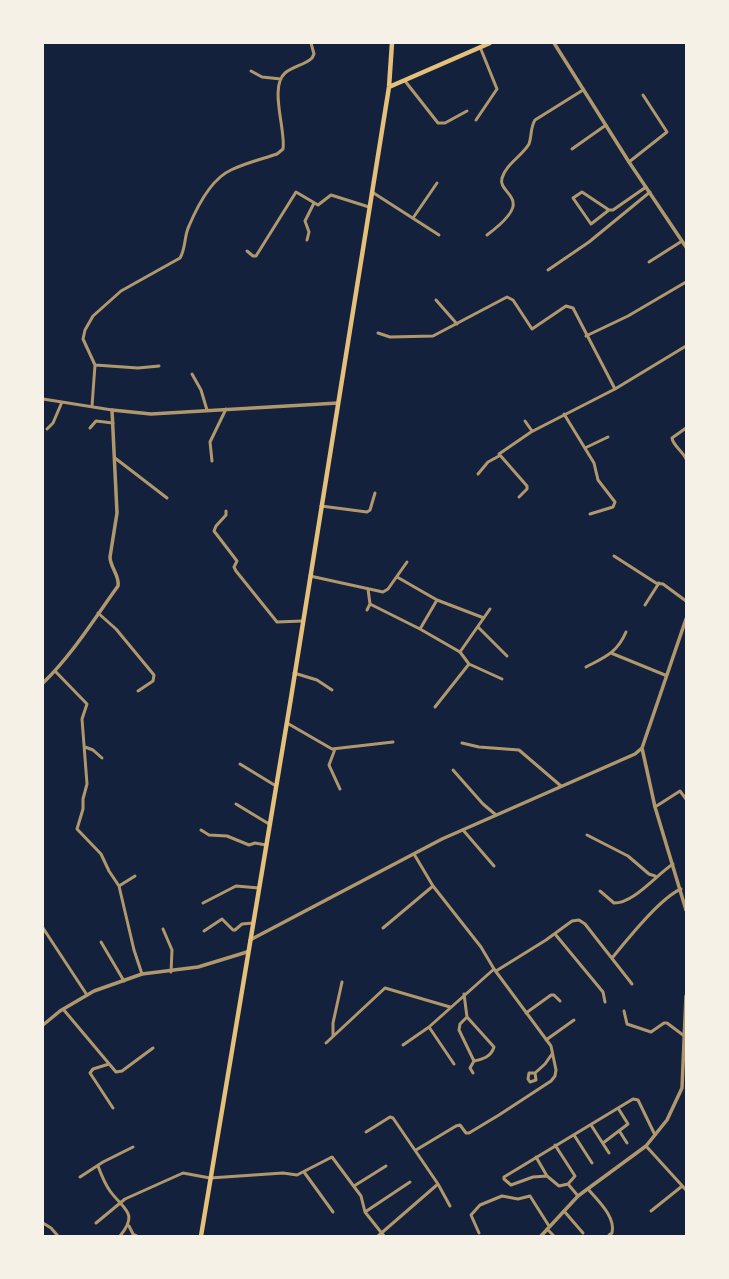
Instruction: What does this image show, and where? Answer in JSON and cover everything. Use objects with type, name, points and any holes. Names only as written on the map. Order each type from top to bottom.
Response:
[{"type":"main road","points":[[201,1236],[247,952],[287,723],[302,621],[389,87],[392,43]]},
{"type":"main road","points":[[389,87],[487,44]]},
{"type":"street","points":[[92,406],[95,365],[84,339],[85,330],[93,316],[121,291],[180,258],[183,253],[188,228],[199,206],[221,177],[230,170],[277,154],[283,149],[278,103],[281,79],[285,73],[312,58],[314,54],[311,43]]},
{"type":"street","points":[[554,43],[646,187],[686,246]]},
{"type":"street","points":[[476,120],[497,89],[480,47]]},
{"type":"street","points":[[251,71],[262,77],[281,79]]},
{"type":"street","points":[[405,81],[438,123],[445,123],[467,111]]},
{"type":"street","points":[[487,235],[503,223],[513,206],[513,201],[502,186],[501,179],[504,173],[529,143],[532,125],[535,120],[584,90]]},
{"type":"street","points":[[630,162],[667,132],[643,95]]},
{"type":"street","points":[[572,149],[606,125]]},
{"type":"street","points":[[413,218],[437,183]]},
{"type":"street","points":[[609,210],[582,192],[573,198],[591,224],[609,210],[613,210],[646,187]]},
{"type":"street","points":[[372,191],[439,235]]},
{"type":"street","points":[[247,251],[253,256],[256,256],[296,192],[314,203],[320,204],[328,196],[331,196],[369,207]]},
{"type":"street","points":[[548,270],[588,242],[650,192]]},
{"type":"street","points":[[307,240],[309,232],[305,221],[314,203]]},
{"type":"street","points":[[649,262],[682,241]]},
{"type":"street","points":[[586,336],[628,316],[686,282]]},
{"type":"street","points":[[378,333],[390,337],[426,337],[440,333],[506,297],[513,300],[532,329],[566,306],[570,306],[573,308],[614,389]]},
{"type":"street","points":[[436,300],[457,324]]},
{"type":"street","points":[[478,474],[488,462],[500,456],[502,452],[532,432],[614,389],[686,346]]},
{"type":"street","points":[[95,365],[138,368],[159,366]]},
{"type":"street","points":[[192,374],[201,390],[207,410]]},
{"type":"street","points":[[43,399],[112,410],[151,414],[338,403]]},
{"type":"street","points":[[47,429],[53,423],[62,402]]},
{"type":"street","points":[[212,461],[210,442],[226,409]]},
{"type":"street","points":[[43,683],[56,671],[118,584],[119,580],[110,562],[116,512],[112,410]]},
{"type":"street","points":[[564,414],[594,463],[598,480],[616,504],[613,507],[590,514]]},
{"type":"street","points":[[90,428],[96,421],[113,423]]},
{"type":"street","points":[[525,421],[532,432]]},
{"type":"street","points":[[686,428],[672,438],[673,442],[682,450],[686,459]]},
{"type":"street","points":[[586,448],[608,437]]},
{"type":"street","points":[[500,456],[526,486],[527,489],[519,497]]},
{"type":"street","points":[[114,458],[167,498]]},
{"type":"street","points":[[321,506],[369,511],[375,493]]},
{"type":"street","points":[[226,512],[226,515],[216,526],[214,531],[237,561],[234,568],[236,571],[276,621],[302,621]]},
{"type":"street","points":[[614,556],[686,601]]},
{"type":"street","points":[[310,576],[385,592],[407,562]]},
{"type":"street","points":[[397,577],[437,600],[484,618]]},
{"type":"street","points":[[645,605],[659,583]]},
{"type":"street","points":[[367,610],[370,604],[368,589]]},
{"type":"street","points":[[420,629],[437,600]]},
{"type":"street","points":[[370,604],[420,629],[460,652],[469,664],[502,679]]},
{"type":"street","points":[[460,652],[490,609]]},
{"type":"street","points":[[98,613],[116,629],[154,675],[153,681],[138,691]]},
{"type":"street","points":[[686,619],[665,676],[642,748],[655,807],[681,889],[686,910]]},
{"type":"street","points":[[478,627],[507,656]]},
{"type":"street","points":[[586,667],[611,653],[620,645],[626,632]]},
{"type":"street","points":[[611,653],[665,676]]},
{"type":"street","points":[[435,708],[469,664]]},
{"type":"street","points":[[56,671],[87,704],[82,719],[87,784],[82,799],[84,809],[77,829],[101,854],[109,871],[119,886],[130,938],[142,974]]},
{"type":"street","points":[[294,673],[317,680],[332,690]]},
{"type":"street","points":[[287,723],[335,749],[393,742]]},
{"type":"street","points":[[462,743],[479,747],[519,750],[562,786]]},
{"type":"street","points":[[85,747],[93,750],[102,758]]},
{"type":"street","points":[[249,941],[414,854],[496,815],[628,758],[642,748]]},
{"type":"street","points":[[335,749],[329,765],[340,789]]},
{"type":"street","points":[[240,764],[276,786]]},
{"type":"street","points":[[453,770],[496,815]]},
{"type":"street","points":[[655,807],[680,791],[686,799]]},
{"type":"street","points":[[236,804],[269,824]]},
{"type":"street","points":[[201,830],[209,835],[227,836],[249,845],[255,843],[266,845]]},
{"type":"street","points":[[463,830],[494,866]]},
{"type":"street","points":[[587,835],[628,856],[648,874],[655,876]]},
{"type":"street","points":[[414,854],[433,886],[481,947],[495,970],[551,1046],[556,1070],[556,1076],[551,1081],[500,1116],[469,1133],[466,1133],[460,1125],[456,1126],[416,1150]]},
{"type":"street","points":[[600,891],[614,903],[624,902],[643,889],[655,876],[673,864]]},
{"type":"street","points":[[119,886],[135,876]]},
{"type":"street","points":[[203,903],[236,886],[259,888]]},
{"type":"street","points":[[383,928],[433,886]]},
{"type":"street","points":[[612,958],[649,915],[681,889]]},
{"type":"street","points":[[204,931],[222,919],[233,930],[242,924],[253,923]]},
{"type":"street","points":[[403,1045],[429,1027],[464,994],[495,970],[555,934],[572,921],[579,920],[585,924],[632,984]]},
{"type":"street","points":[[43,928],[87,995]]},
{"type":"street","points":[[163,929],[172,950],[171,972]]},
{"type":"street","points":[[555,934],[603,992],[604,1002]]},
{"type":"street","points":[[101,942],[124,981]]},
{"type":"street","points":[[43,1025],[63,1009],[87,995],[142,974],[198,968],[247,952]]},
{"type":"street","points":[[333,1036],[333,1023],[342,982]]},
{"type":"street","points":[[326,1043],[385,988],[450,1007]]},
{"type":"street","points":[[464,994],[467,1017],[494,1047],[493,1052],[486,1058],[474,1061],[470,1068],[474,1073]]},
{"type":"street","points":[[526,1013],[551,996],[554,995],[560,1001]]},
{"type":"street","points":[[541,1236],[578,1196],[646,1146],[667,1120],[682,1088],[684,1057],[683,1035],[686,996]]},
{"type":"street","points":[[63,1009],[116,1072],[119,1073],[153,1048]]},
{"type":"street","points":[[624,1011],[627,1024],[651,1032],[664,1023],[667,1023],[683,1035]]},
{"type":"street","points":[[467,1017],[460,1024],[459,1030],[474,1061]]},
{"type":"street","points":[[546,1040],[574,1020]]},
{"type":"street","points":[[429,1027],[454,1064]]},
{"type":"street","points":[[535,1073],[545,1064],[552,1054]]},
{"type":"street","points":[[109,1064],[93,1069],[90,1073],[113,1108]]},
{"type":"street","points":[[547,1176],[533,1178],[511,1185],[504,1179],[504,1176],[633,1099],[638,1100],[655,1135]]},
{"type":"street","points":[[604,1143],[620,1132],[628,1124],[618,1108]]},
{"type":"street","points":[[366,1132],[390,1117],[393,1118],[416,1150],[450,1206]]},
{"type":"street","points":[[591,1125],[609,1152]]},
{"type":"street","points":[[620,1132],[627,1143]]},
{"type":"street","points":[[574,1135],[592,1163]]},
{"type":"street","points":[[536,1157],[547,1176],[559,1186],[568,1184],[575,1176],[556,1145]]},
{"type":"street","points":[[646,1146],[686,1190]]},
{"type":"street","points":[[80,1177],[133,1147]]},
{"type":"street","points":[[96,1223],[121,1202],[183,1173],[210,1178],[283,1173],[292,1176],[304,1172],[332,1157],[361,1196],[365,1212],[383,1234]]},
{"type":"street","points":[[98,1166],[109,1189],[121,1202],[128,1216],[128,1226],[133,1234],[137,1236]]},
{"type":"street","points":[[354,1186],[386,1166]]},
{"type":"street","points":[[304,1172],[333,1212]]},
{"type":"street","points":[[365,1212],[410,1182]]},
{"type":"street","points":[[378,1236],[383,1234],[438,1184]]},
{"type":"street","points":[[568,1184],[578,1196]]},
{"type":"street","points":[[651,1211],[682,1187]]},
{"type":"street","points":[[588,1189],[612,1220],[612,1233],[609,1235]]},
{"type":"street","points":[[478,1233],[471,1217],[472,1212],[480,1204],[502,1196],[518,1199],[530,1196],[554,1236]]},
{"type":"street","points":[[564,1211],[583,1233]]},
{"type":"street","points":[[43,1223],[51,1228],[58,1236]]},
{"type":"street","points":[[120,1236],[128,1226]]}]
